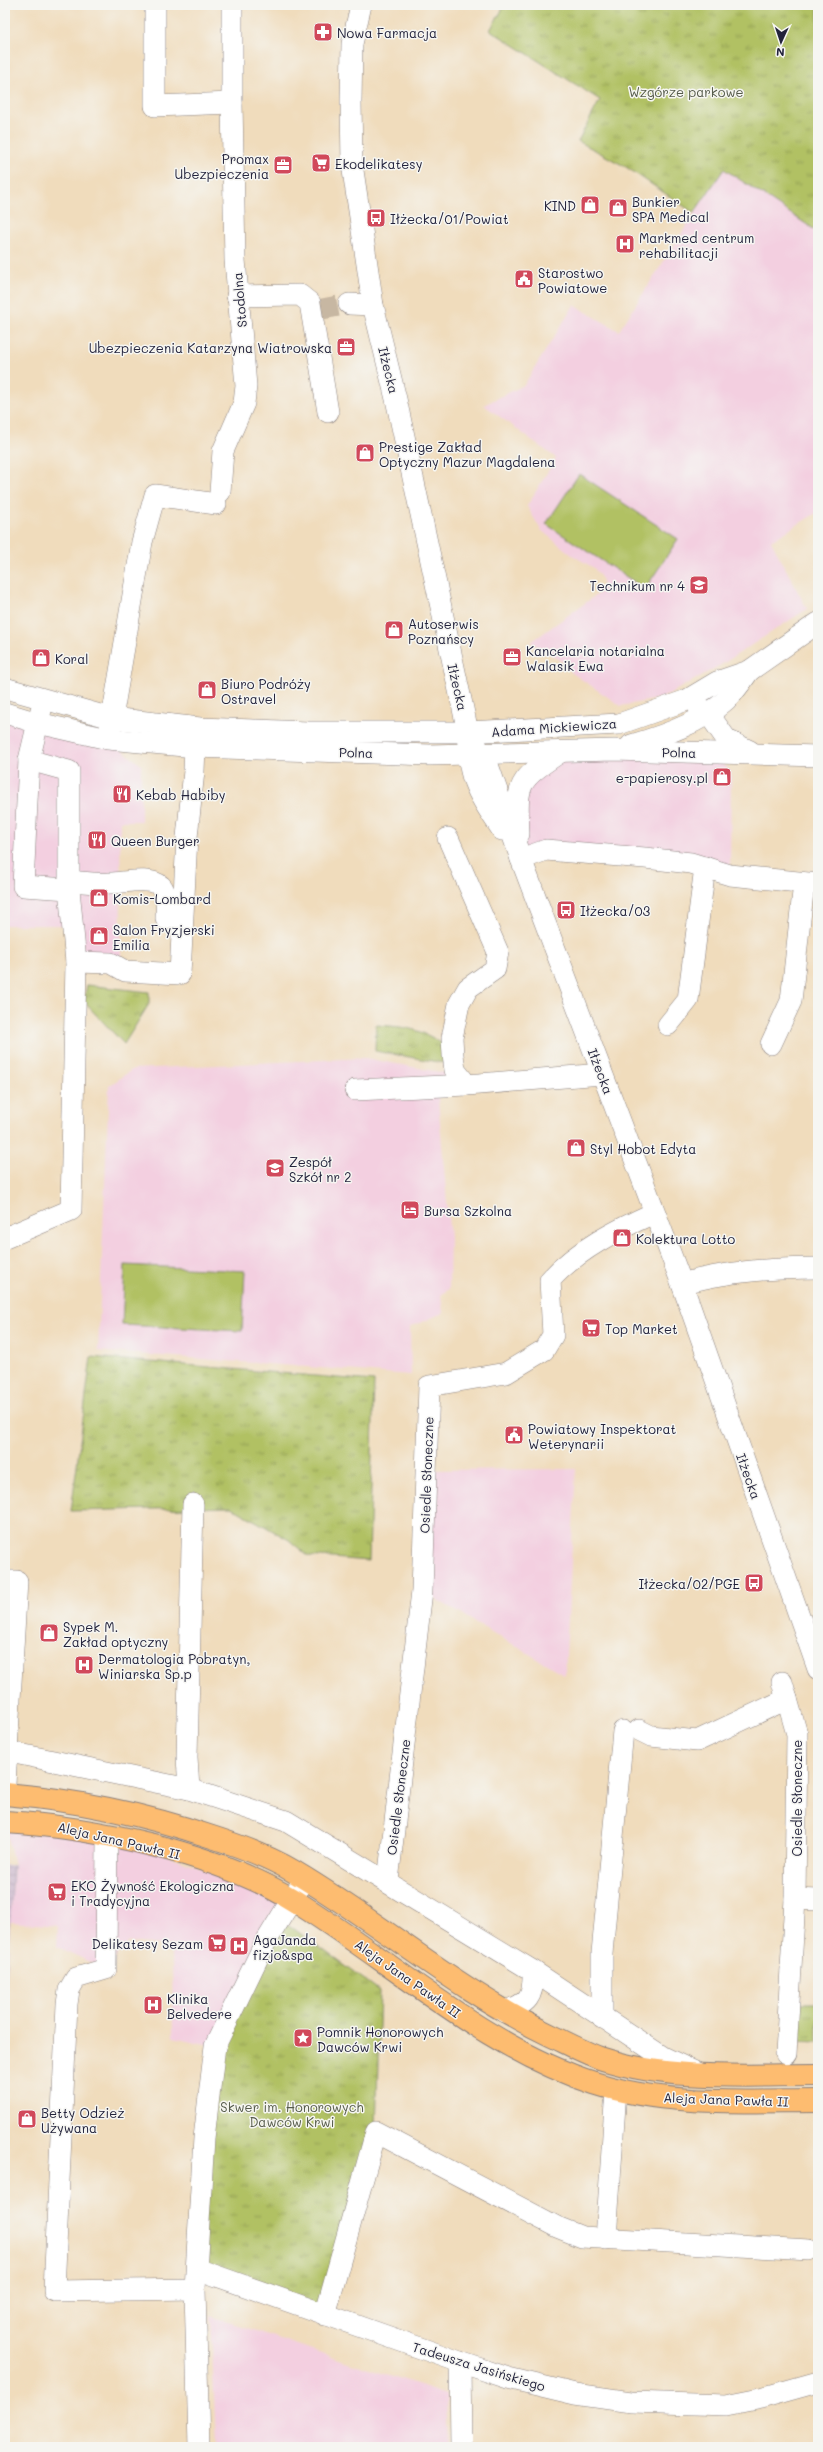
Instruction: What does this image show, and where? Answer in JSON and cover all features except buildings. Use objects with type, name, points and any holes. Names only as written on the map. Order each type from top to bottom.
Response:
[{"type":"main road","name":"Aleja Jana Pawła II","points":[[5,1794],[54,1798],[113,1809],[185,1828],[250,1850],[305,1878],[504,2012],[601,2058],[658,2071],[702,2075],[818,2075]]},
{"type":"main road","name":"Aleja Jana Pawła II","points":[[5,1822],[50,1824],[107,1834],[177,1853],[239,1873],[292,1899],[386,1961],[478,2027],[535,2059],[592,2083],[616,2090],[695,2100],[818,2101]]},
{"type":"street","points":[[156,5],[156,106],[232,103]]},
{"type":"street","name":"Stodolna","points":[[111,718],[142,542],[155,495],[218,498],[223,451],[244,403],[246,386],[237,296],[232,103],[232,5]]},
{"type":"street","name":"Iłżecka","points":[[361,5],[352,44],[352,164],[373,305],[396,399],[468,732],[475,755],[521,859],[682,1284],[817,1664]]},
{"type":"street","points":[[237,296],[300,295],[310,303],[314,312],[328,412]]},
{"type":"street","points":[[350,304],[373,305]]},
{"type":"street","name":"Adama Mickiewicza","points":[[614,750],[644,742],[689,723],[708,713],[727,700],[750,671],[818,623]]},
{"type":"street","name":"Adama Mickiewicza","points":[[468,732],[619,724],[687,700],[717,682],[750,671]]},
{"type":"street","name":"Polna","points":[[5,688],[111,718],[200,728],[255,740],[475,755],[614,750],[818,756]]},
{"type":"street","points":[[43,698],[29,760],[23,886],[111,883],[121,880],[154,882],[162,887],[166,898],[166,919]]},
{"type":"street","name":"Polna","points":[[687,700],[708,713],[716,728],[727,740],[755,753]]},
{"type":"street","name":"Polna","points":[[687,700],[689,723],[700,744],[710,752]]},
{"type":"street","name":"Polna","points":[[5,713],[38,723],[108,739],[195,747],[255,740],[468,732]]},
{"type":"street","points":[[108,739],[111,718]]},
{"type":"street","points":[[76,962],[111,963],[125,971],[180,974],[187,837],[195,747]]},
{"type":"street","name":"Iłżecka","points":[[521,859],[518,804],[520,789],[525,778],[559,753]]},
{"type":"street","points":[[5,1238],[71,1210],[76,962],[69,885],[69,771],[29,760]]},
{"type":"street","points":[[448,838],[498,952],[495,969],[468,988],[459,1004],[452,1038],[453,1055],[455,1070],[467,1085]]},
{"type":"street","points":[[521,859],[546,850],[645,858],[691,863],[730,875],[811,884],[791,1001],[771,1044]]},
{"type":"street","points":[[668,1026],[688,1000],[705,867]]},
{"type":"street","points":[[355,1090],[467,1085],[602,1074]]},
{"type":"street","name":"Osiedle Słoneczne","points":[[388,1881],[422,1591],[429,1386],[506,1373],[544,1350],[553,1335],[550,1280],[565,1264],[635,1222],[654,1213]]},
{"type":"street","points":[[682,1284],[709,1276],[731,1273],[818,1268]]},
{"type":"street","points":[[189,1789],[187,1757],[193,1504]]},
{"type":"street","points":[[5,1581],[17,1581],[5,1784]]},
{"type":"street","name":"Osiedle Słoneczne","points":[[602,2018],[602,1953],[631,1731],[651,1736],[697,1741],[785,1690],[797,1734],[795,1899],[786,2054]]},
{"type":"street","points":[[6,1751],[189,1789],[286,1821],[388,1881],[533,1971],[602,2018],[664,2057],[702,2075]]},
{"type":"street","points":[[107,1834],[106,1968],[76,1978],[69,1990],[67,2004],[54,2291],[195,2289]]},
{"type":"street","points":[[199,2447],[195,2289],[204,2138],[214,2046],[265,1943],[305,1878]]},
{"type":"street","points":[[795,1899],[818,1900]]},
{"type":"street","points":[[504,2012],[524,2003],[529,1998],[533,1982],[533,1971]]},
{"type":"street","points":[[606,2239],[616,2090]]},
{"type":"street","points":[[325,2315],[376,2132],[558,2227],[582,2237],[809,2250]]},
{"type":"street","name":"Tadeusza Jasińskiego","points":[[197,2269],[508,2378],[575,2394],[631,2402],[691,2405],[743,2402],[818,2382]]},
{"type":"street","points":[[460,2362],[461,2447]]},
{"type":"shaded area","points":[[723,169],[818,232],[818,512],[771,541],[807,609],[724,663],[662,698],[621,706],[572,673],[564,663],[531,642],[602,591],[603,580],[594,568],[572,555],[541,530],[527,506],[556,458],[484,405],[524,385],[574,305],[619,331]]},
{"type":"shaded area","points":[[5,713],[108,739],[141,765],[141,821],[120,821],[121,961],[76,962],[74,925],[5,925]]},
{"type":"shaded area","points":[[710,752],[731,772],[730,875],[691,863],[521,859],[525,778],[559,753]]},
{"type":"shaded area","name":"Zespół Szkół nr 2","points":[[365,1058],[445,1073],[438,1099],[450,1238],[449,1289],[441,1295],[443,1313],[410,1327],[411,1375],[98,1351],[109,1086],[133,1069]]},
{"type":"shaded area","points":[[576,1469],[565,1675],[422,1591],[426,1470]]},
{"type":"shaded area","points":[[5,1823],[107,1835],[292,1899],[215,2046],[173,2037],[172,1946],[129,1942],[106,1969],[57,1947],[58,1926],[10,1922],[14,1865]]},
{"type":"shaded area","points":[[5,1865],[14,1865],[5,2006]]},
{"type":"shaded area","points":[[211,2316],[446,2395],[448,2447],[216,2447]]},
{"type":"green space","name":"Wzgórze parkowe","points":[[505,5],[818,5],[818,232],[724,169],[694,213],[626,167],[578,141],[600,100],[490,30]]},
{"type":"green space","points":[[579,474],[678,539],[645,589],[546,524]]},
{"type":"green space","points":[[87,985],[149,992],[149,1004],[124,1044],[84,1002]]},
{"type":"green space","points":[[376,1025],[405,1028],[428,1035],[437,1040],[446,1046],[444,1063],[375,1051]]},
{"type":"green space","points":[[125,1265],[245,1271],[242,1331],[122,1325]]},
{"type":"green space","points":[[91,1357],[374,1381],[369,1561],[308,1556],[289,1540],[231,1507],[71,1511]]},
{"type":"green space","name":"Skwer im. Honorowych Dawców Krwi","points":[[279,1918],[380,1991],[376,2132],[325,2315],[197,2269],[211,2065]]},
{"type":"green space","points":[[797,2004],[818,2004],[818,2042],[796,2041]]},
{"type":"tunnel","points":[[317,310],[349,304]]},
{"type":"place","name":"Nowa Farmacja","points":[[323,32]]},
{"type":"place","name":"Ekodelikatesy","points":[[321,163]]},
{"type":"place","name":"Promax Ubezpieczenia","points":[[283,165]]},
{"type":"place","name":"KIND","points":[[590,205]]},
{"type":"place","name":"Bunkier SPA Medical","points":[[618,208]]},
{"type":"place","name":"Iłżecka/01/Powiat","points":[[376,218]]},
{"type":"place","name":"Markmed centrum rehabilitacji","points":[[625,244]]},
{"type":"place","name":"Starostwo Powiatowe","points":[[524,279]]},
{"type":"place","name":"Ubezpieczenia Katarzyna Wiatrowska","points":[[346,347]]},
{"type":"place","name":"Prestige Zakład Optyczny Mazur Magdalena","points":[[365,453]]},
{"type":"place","name":"Technikum nr 4","points":[[699,585]]},
{"type":"place","name":"Autoserwis Poznańscy","points":[[394,630]]},
{"type":"place","name":"Kancelaria notarialna Walasik Ewa","points":[[512,657]]},
{"type":"place","name":"Koral","points":[[41,658]]},
{"type":"place","name":"Biuro Podróży Ostravel","points":[[207,690]]},
{"type":"place","name":"e-papierosy.pl","points":[[722,777]]},
{"type":"place","name":"Kebab Habiby","points":[[122,794]]},
{"type":"place","name":"Queen Burger","points":[[97,840]]},
{"type":"place","name":"Komis-Lombard","points":[[99,898]]},
{"type":"place","name":"Iłżecka/03","points":[[566,910]]},
{"type":"place","name":"Salon Fryzjerski Emilia","points":[[99,936]]},
{"type":"place","name":"Styl Hobot Edyta","points":[[576,1148]]},
{"type":"place","name":"Zespół Szkół nr 2","points":[[275,1168]]},
{"type":"place","name":"Bursa Szkolna","points":[[410,1210]]},
{"type":"place","name":"Kolektura Lotto","points":[[622,1238]]},
{"type":"place","name":"Top Market","points":[[591,1328]]},
{"type":"place","name":"Powiatowy Inspektorat Weterynarii","points":[[514,1435]]},
{"type":"place","name":"Iłżecka/02/PGE","points":[[754,1583]]},
{"type":"place","name":"Sypek M. Zakład optyczny","points":[[49,1633]]},
{"type":"place","name":"Dermatologia Pobratyn, Winiarska Sp.p","points":[[84,1665]]},
{"type":"place","name":"EKO Żywność Ekologiczna i Tradycyjna","points":[[57,1892]]},
{"type":"place","name":"Delikatesy Sezam","points":[[217,1943]]},
{"type":"place","name":"AgaJanda fizjo&spa","points":[[239,1946]]},
{"type":"place","name":"Klinika Belvedere","points":[[153,2005]]},
{"type":"place","name":"Pomnik Honorowych Dawców Krwi","points":[[303,2038]]},
{"type":"place","name":"Betty Odzież Używana","points":[[27,2119]]}]
